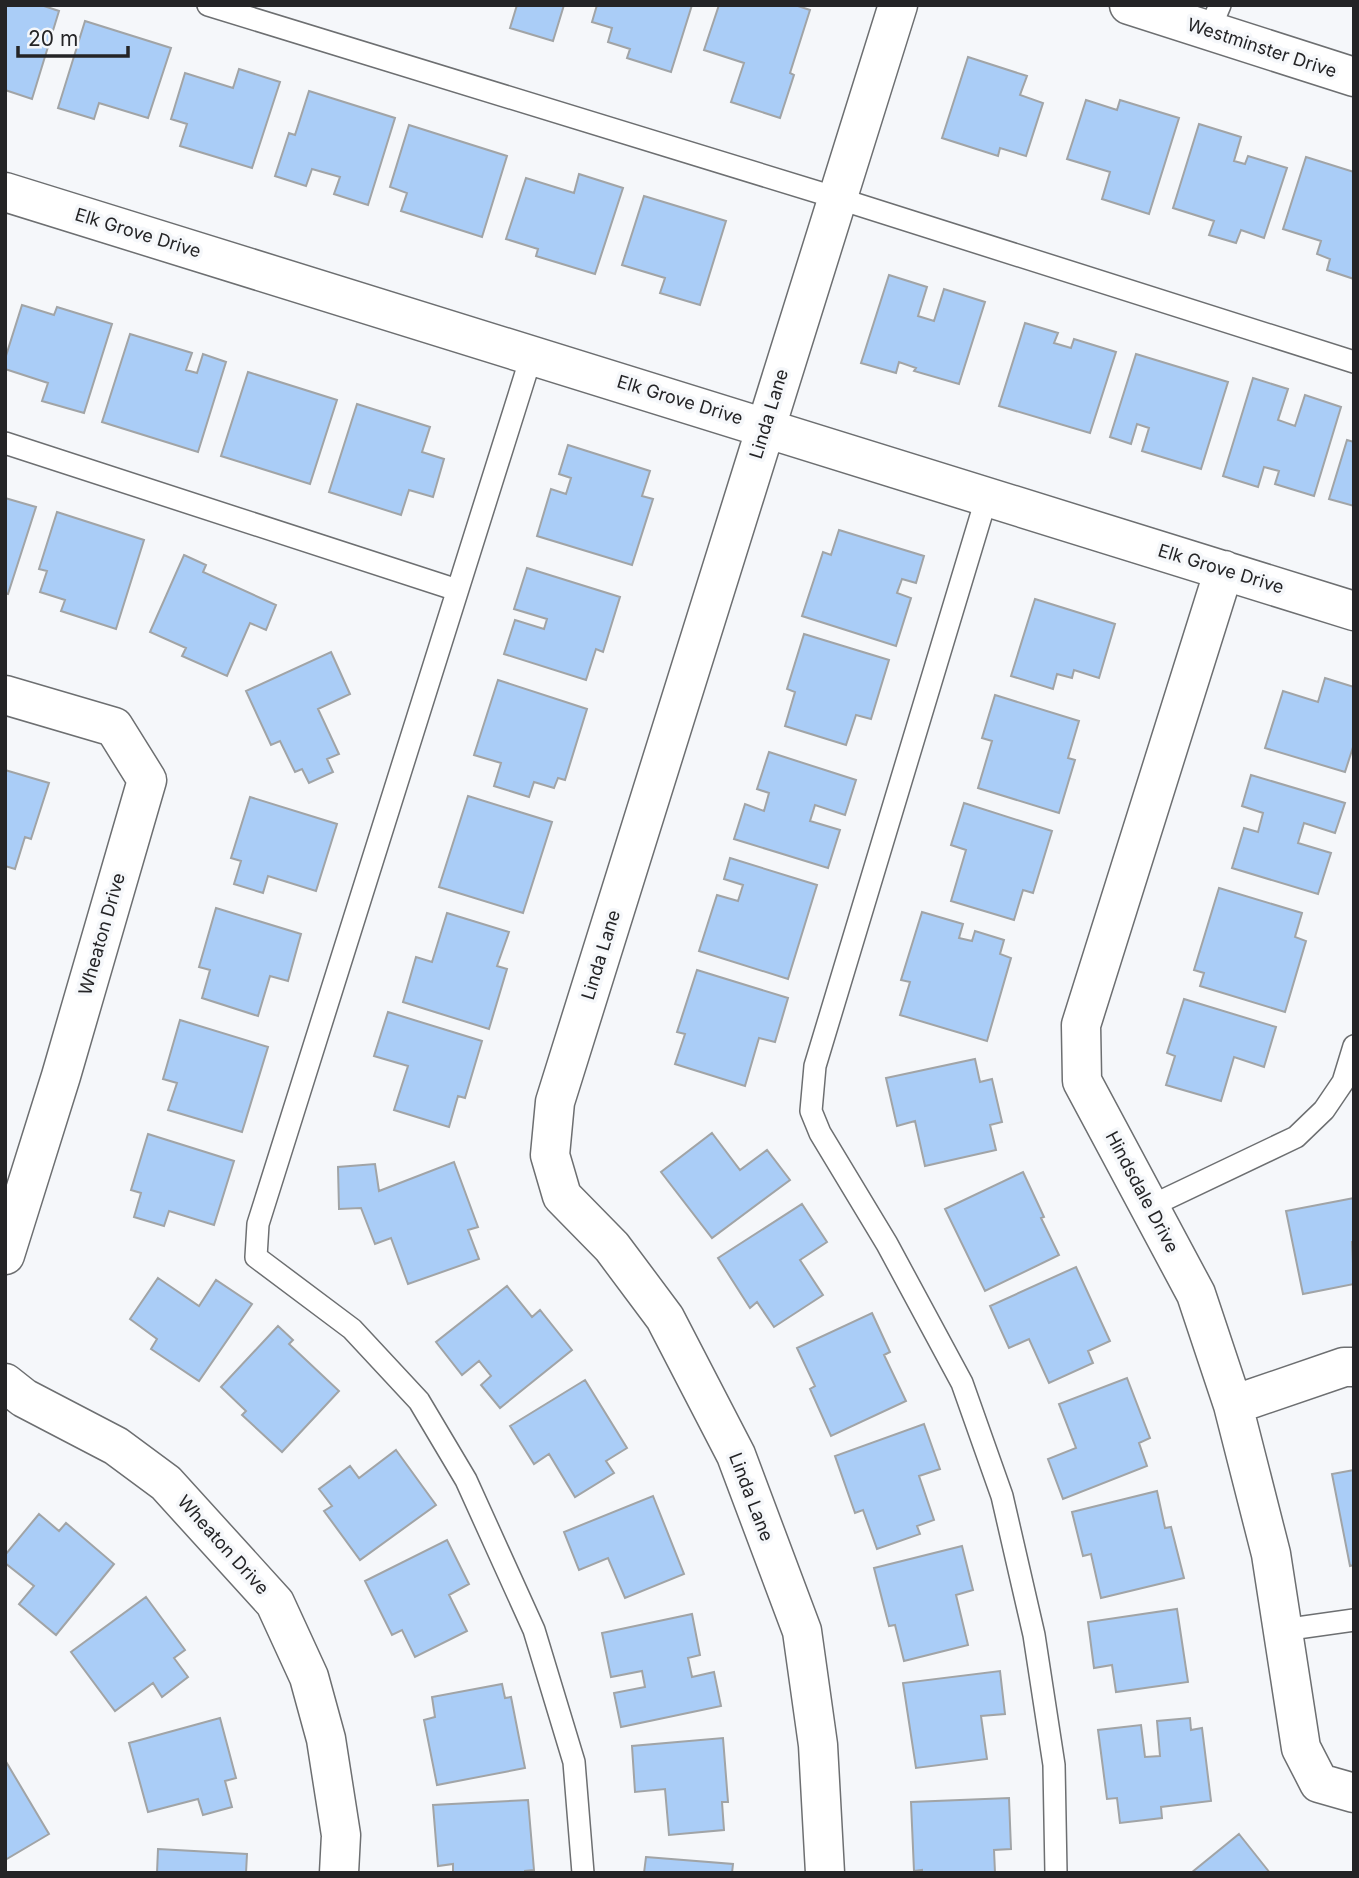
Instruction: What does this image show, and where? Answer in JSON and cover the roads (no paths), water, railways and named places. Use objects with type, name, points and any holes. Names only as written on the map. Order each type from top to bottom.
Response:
[{"type":"street","name":"Linda Lane","points":[[825,1873],[818,1745],[802,1631],[736,1455],[665,1318],[612,1247],[562,1196],[550,1155],[555,1102],[764,426],[898,5]]},
{"type":"street","name":"Westminster Drive","points":[[1129,5],[1214,18],[1354,77]]},
{"type":"street","name":"Elk Grove Drive","points":[[5,192],[1354,611]]},
{"type":"street","name":"Hindsdale Drive","points":[[1223,570],[1081,1025],[1082,1081],[1196,1294],[1233,1405],[1271,1554],[1301,1748],[1319,1783],[1354,1793]]},
{"type":"street","name":"Wheaton Drive","points":[[5,695],[114,727],[147,780],[61,1076],[5,1255]]},
{"type":"street","points":[[1233,1405],[1344,1367],[1354,1367]]},
{"type":"street","name":"Wheaton Drive","points":[[5,1382],[24,1398],[116,1447],[166,1483],[275,1603],[309,1677],[326,1739],[341,1835],[340,1873]]},
{"type":"lane","points":[[208,5],[837,198],[1354,362]]},
{"type":"lane","points":[[532,354],[258,1224],[256,1257],[352,1329],[419,1401],[466,1479],[534,1630],[574,1762],[583,1873]]},
{"type":"lane","points":[[5,443],[457,590]]},
{"type":"lane","points":[[987,496],[815,1066],[811,1111],[820,1133],[887,1244],[962,1383],[1002,1496],[1034,1635],[1054,1765],[1056,1873]]},
{"type":"lane","points":[[1149,1206],[1296,1137],[1324,1110],[1343,1082],[1354,1046]]},
{"type":"lane","points":[[1283,1630],[1354,1620]]}]
